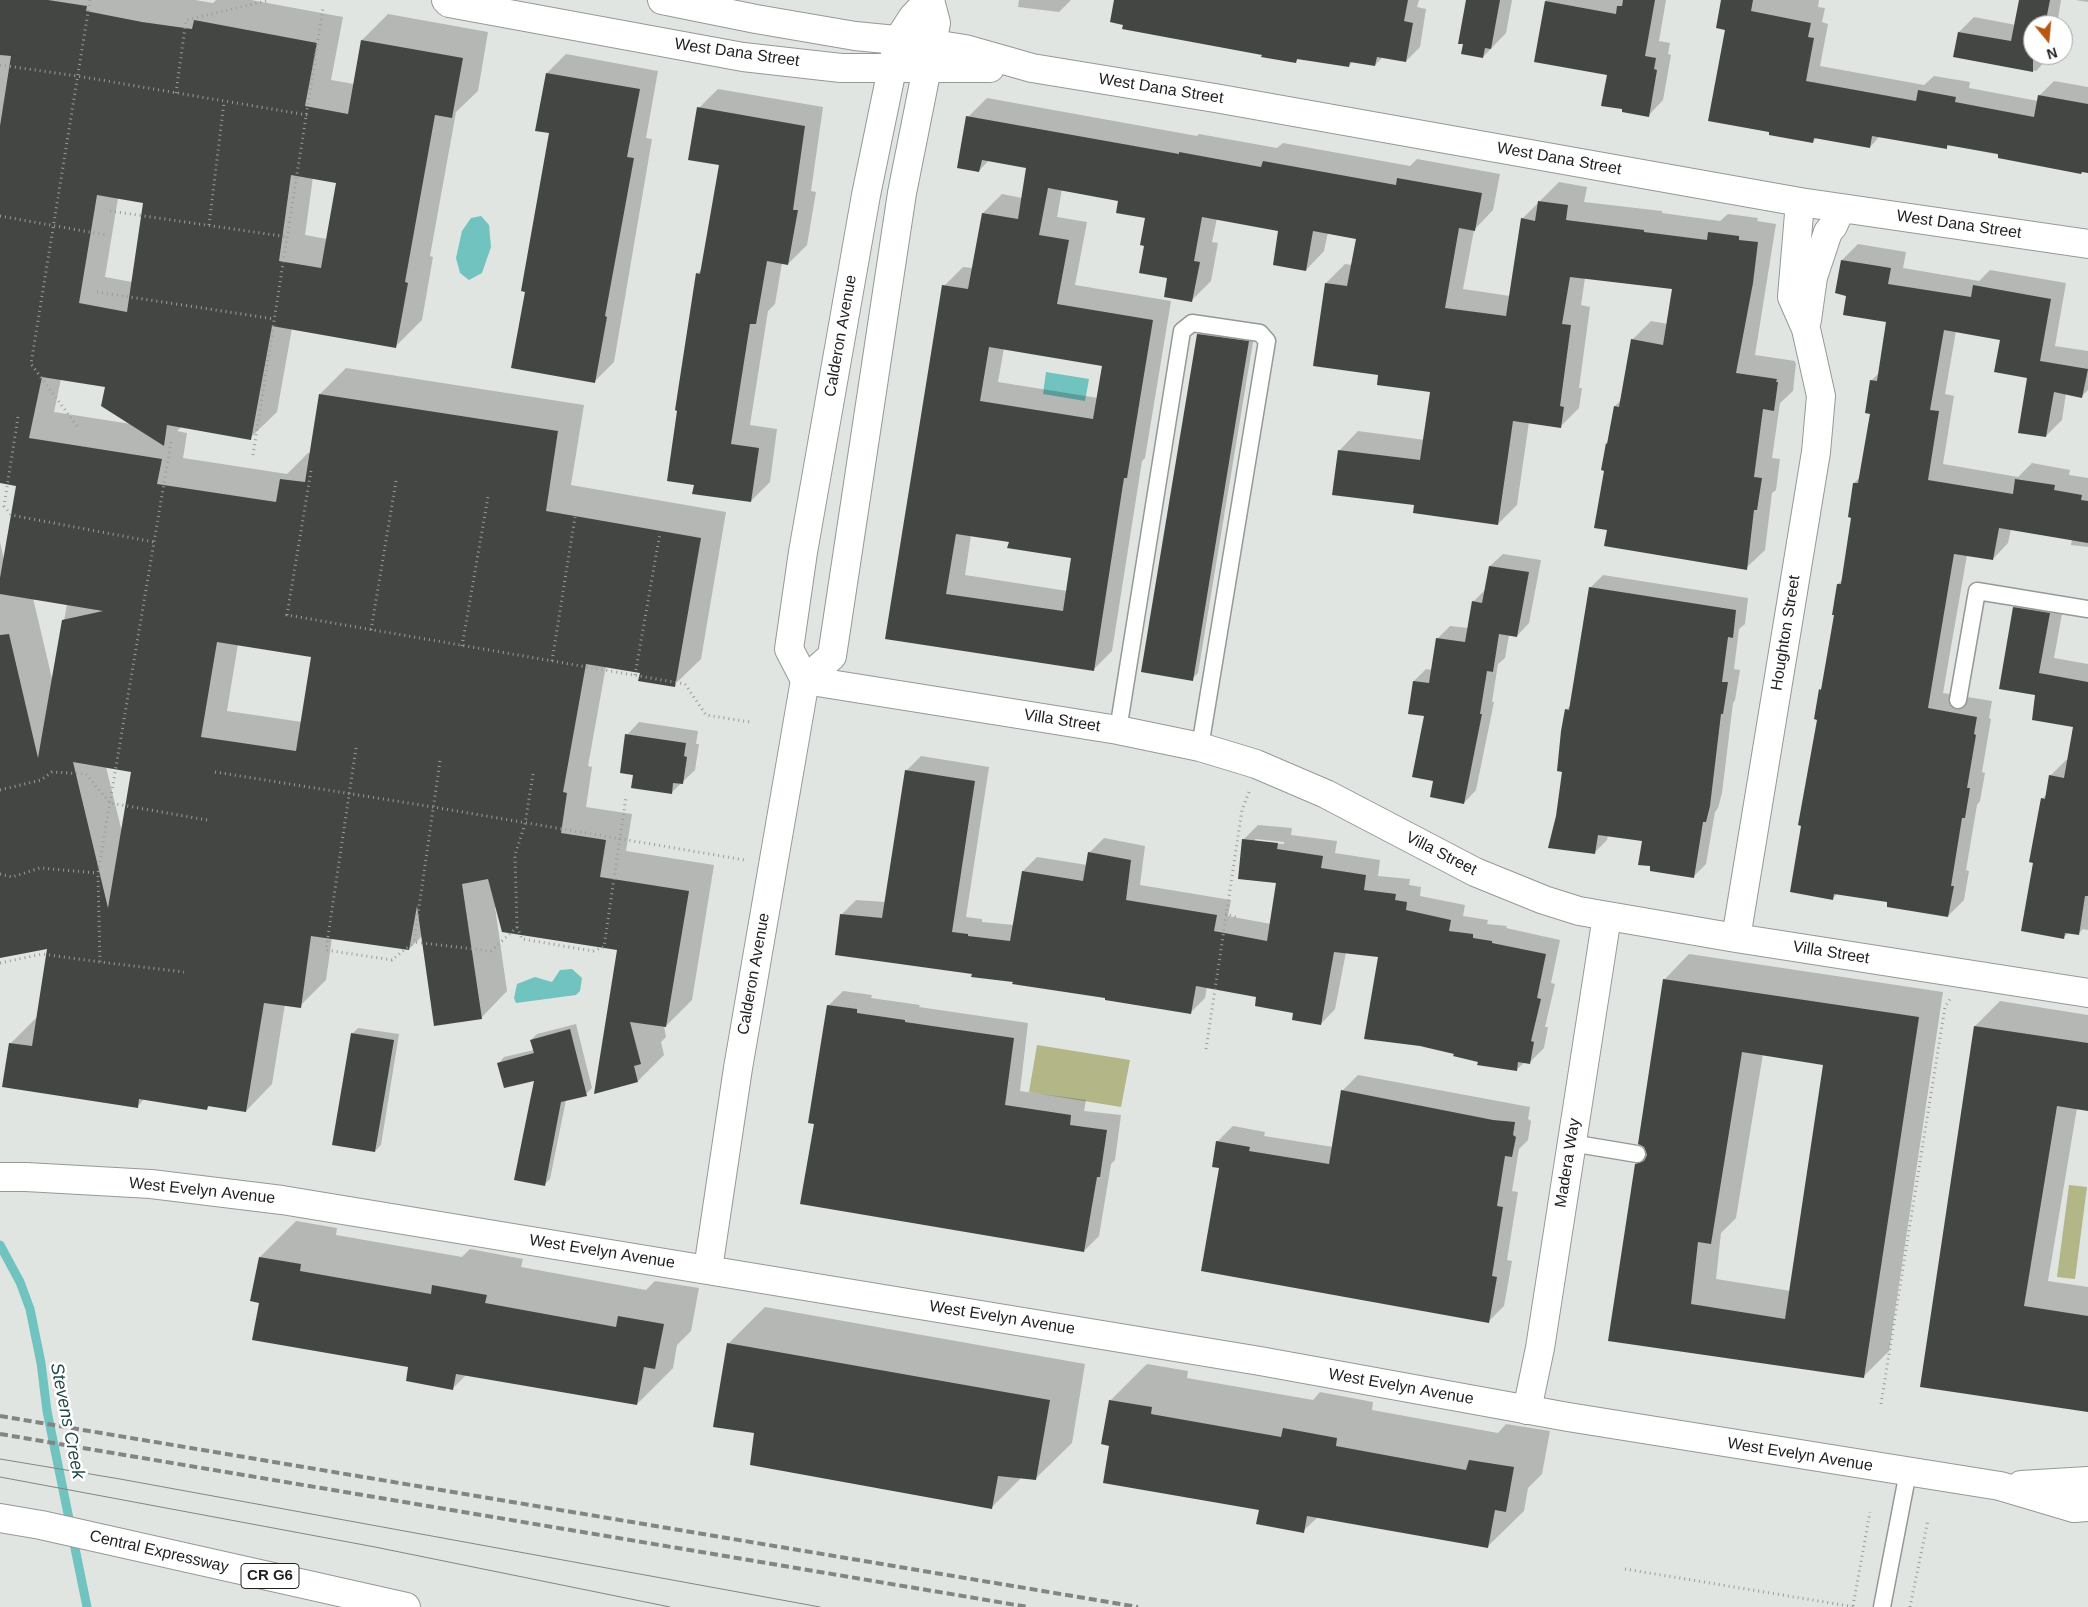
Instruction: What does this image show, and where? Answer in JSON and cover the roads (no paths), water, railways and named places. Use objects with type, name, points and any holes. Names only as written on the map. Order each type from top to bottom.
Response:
[{"type":"main road","name":"West Dana Street","points":[[446,0],[449,3],[743,57],[840,68],[893,68],[930,56]]},
{"type":"main road","name":"West Dana Street","points":[[662,0],[828,32],[898,40],[930,56],[1032,68],[1214,98],[1800,202],[2088,244]]},
{"type":"main road","name":"Calderon Avenue","points":[[708,1269],[726,1142],[805,680],[789,649],[803,552],[864,204],[898,40],[913,17],[929,0],[936,23],[902,193],[832,656],[805,680]]},
{"type":"main road","name":"Houghton Street","points":[[1736,938],[1816,452],[1822,396],[1806,329],[1792,297],[1800,202]]},
{"type":"main road","name":"Houghton Street","points":[[1806,329],[1813,277],[1828,232],[1834,226],[1841,208]]},
{"type":"main road","name":"Villa Street","points":[[805,680],[1118,730],[1200,747],[1260,766],[1326,794],[1475,872],[1544,900],[1579,911],[1736,938],[2088,993]]},
{"type":"main road","name":"Madera Way","points":[[1527,1410],[1540,1348],[1607,916]]},
{"type":"main road","name":"West Evelyn Avenue","points":[[13,1177],[151,1184],[257,1196],[1260,1361],[1527,1410],[2000,1486],[2083,1508]]},
{"type":"main road","name":"West Evelyn Avenue","points":[[2000,1486],[2088,1481]]},
{"type":"main road","name":"Central Expressway","points":[[0,1518],[41,1525],[406,1607]]},
{"type":"lane","points":[[1118,730],[1182,331],[1192,323],[1260,333],[1267,341],[1200,747]]},
{"type":"lane","points":[[1958,700],[1977,591],[2088,609]]},
{"type":"lane","points":[[1571,1143],[1636,1154]]},
{"type":"lane","points":[[1882,1607],[1908,1472]]},
{"type":"water","points":[[481,216],[489,225],[491,247],[482,273],[469,280],[460,273],[456,258],[462,231],[471,218]]},
{"type":"water","points":[[1046,372],[1089,379],[1085,401],[1043,394]]},
{"type":"water","points":[[572,969],[582,978],[580,991],[576,995],[516,1003],[514,998],[517,984],[535,977],[552,982],[560,970]]},
{"type":"waterway","name":"Stevens Creek","points":[[0,1245],[20,1282],[30,1309],[41,1363],[47,1411],[87,1607]]},
{"type":"tram line","points":[[0,1459],[120,1479],[820,1607]]},
{"type":"tram line","points":[[0,1477],[375,1547],[670,1607]]},
{"type":"railway","points":[[0,1416],[1138,1607]]},
{"type":"railway","points":[[0,1434],[1028,1607]]}]
